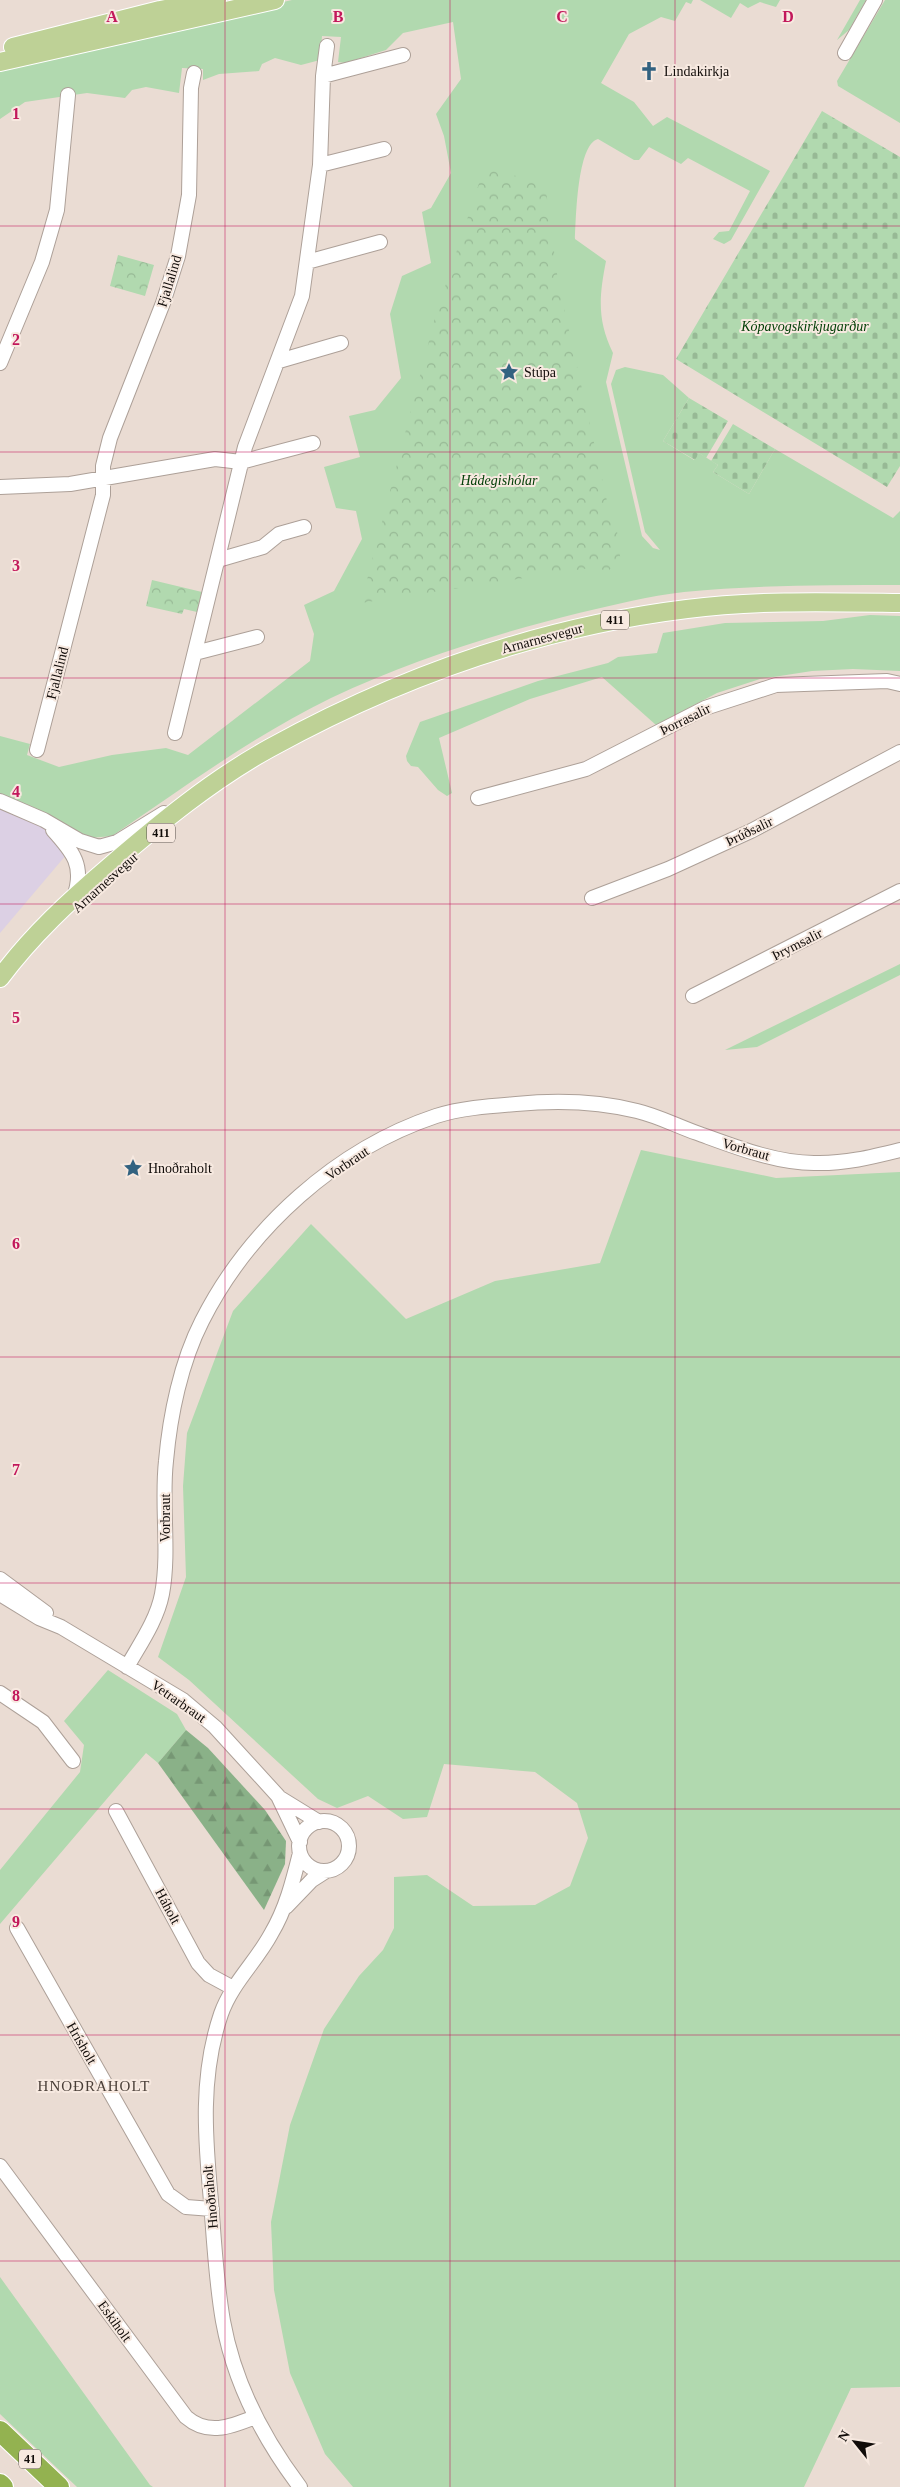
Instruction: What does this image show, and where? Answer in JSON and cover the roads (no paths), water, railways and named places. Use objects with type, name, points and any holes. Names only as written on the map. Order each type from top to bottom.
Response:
[{"type":"highway","name":"41","points":[[0,2432],[59,2487]]},
{"type":"highway","points":[[0,2484],[3,2487]]},
{"type":"main road","points":[[0,50],[178,2],[217,0]]},
{"type":"main road","points":[[0,62],[275,0]]},
{"type":"main road","points":[[178,2],[190,15],[201,18]]},
{"type":"main road","points":[[100,39],[118,30],[162,20],[172,15],[178,2]]},
{"type":"main road","name":"Arnarnesvegur","points":[[0,978],[24,946],[74,897],[148,833],[204,791],[269,749],[380,692],[473,658],[528,641],[605,622],[687,609],[779,602],[900,603]]},
{"type":"main road","name":"Arnarnesvegur","points":[[0,982],[76,907],[154,839],[210,797],[344,712]]},
{"type":"street","points":[[845,54],[876,0]]},
{"type":"street","points":[[175,733],[251,427],[279,361],[302,296],[320,165],[326,46]]},
{"type":"street","points":[[323,76],[403,55]]},
{"type":"street","name":"Fjallalind","points":[[37,750],[103,495],[103,466],[110,438],[163,303],[178,256],[190,194],[191,88],[194,73]]},
{"type":"street","points":[[0,363],[42,262],[57,210],[68,95]]},
{"type":"street","points":[[320,165],[384,149]]},
{"type":"street","points":[[307,262],[380,242]]},
{"type":"street","points":[[279,361],[341,343]]},
{"type":"street","points":[[0,487],[70,484],[215,459],[242,462],[313,443]]},
{"type":"street","points":[[218,560],[263,547],[279,534],[304,527]]},
{"type":"street","points":[[195,653],[257,637]]},
{"type":"street","name":"Þorrasalir","points":[[478,798],[586,769],[705,708],[776,685],[887,681],[900,684]]},
{"type":"street","name":"Þrúðsalir","points":[[592,898],[668,869],[751,831],[900,752]]},
{"type":"street","points":[[0,801],[44,820],[84,843],[99,847],[109,845],[204,791]]},
{"type":"street","points":[[44,820],[74,854],[79,881],[74,897]]},
{"type":"street","name":"Þrymsalir","points":[[693,996],[900,891]]},
{"type":"street","name":"Vorbraut","points":[[127,1667],[152,1621],[162,1595],[165,1563],[166,1461],[177,1394],[201,1323],[230,1272],[282,1210],[346,1161],[395,1132],[439,1115],[489,1106],[548,1101],[592,1102],[636,1110],[733,1146],[780,1158],[811,1163],[866,1158],[900,1150]]},
{"type":"street","name":"Vetrarbraut","points":[[0,1579],[44,1611],[61,1627]]},
{"type":"street","name":"Vetrarbraut","points":[[0,1594],[39,1618],[61,1627],[195,1709],[231,1744],[278,1796],[319,1822],[326,1821],[338,1825],[346,1834],[349,1845],[344,1862],[334,1869],[326,1871],[313,1869],[303,1859],[300,1847],[278,1796]]},
{"type":"street","points":[[0,1693],[42,1722],[73,1761]]},
{"type":"street","name":"Háholt","points":[[116,1811],[198,1963],[209,1975],[233,1988]]},
{"type":"street","points":[[300,1847],[306,1829],[319,1822]]},
{"type":"street","name":"Hnoðraholt","points":[[300,1847],[285,1907],[271,1936],[233,1988],[221,2015],[206,2077],[204,2124],[223,2323],[232,2356],[255,2418],[271,2447],[300,2487]]},
{"type":"street","name":"Hnoðraholt","points":[[285,1907],[312,1880],[326,1871]]},
{"type":"street","name":"Hrísholt","points":[[17,1928],[168,2194],[186,2207],[212,2209]]},
{"type":"street","name":"Eskiholt","points":[[0,2166],[186,2417],[199,2425],[213,2430],[255,2418]]},
{"type":"place","name":"Lindakirkja","points":[[649,71]]},
{"type":"place","name":"Stúpa","points":[[509,372]]},
{"type":"place","name":"Hnoðraholt","points":[[133,1168]]},
{"type":"district","name":"HNOÐRAHOLT","points":[[94,2086]]},
{"type":"park label","name":"Kópavogskirkjugarður","points":[[805,326]]},
{"type":"park label","name":"Hádegishólar","points":[[499,480]]}]
